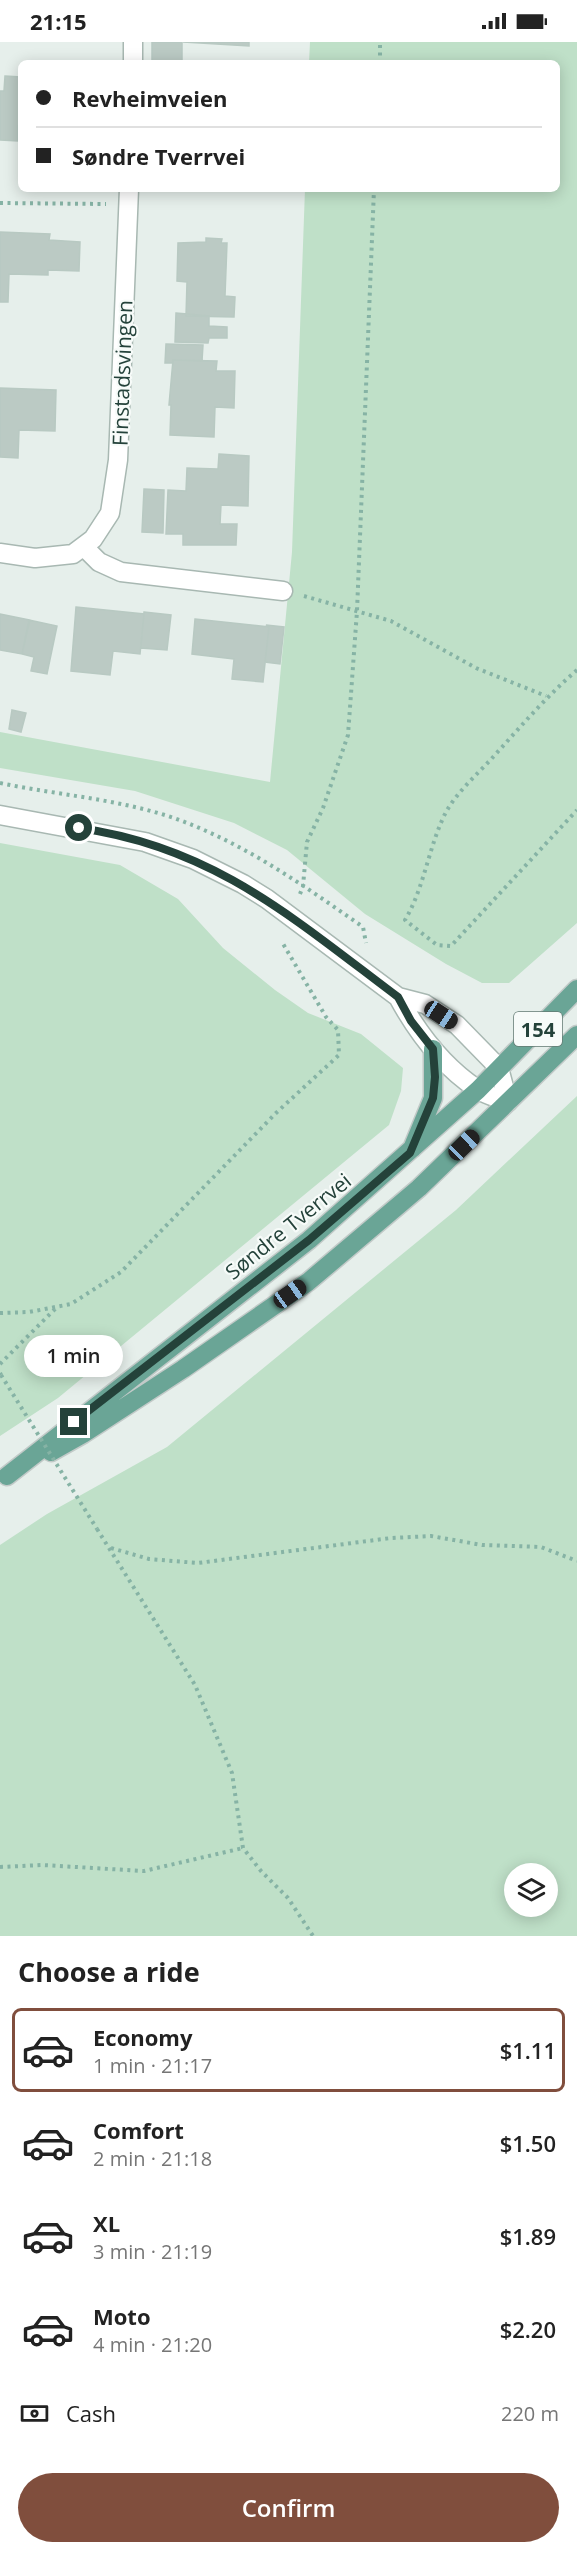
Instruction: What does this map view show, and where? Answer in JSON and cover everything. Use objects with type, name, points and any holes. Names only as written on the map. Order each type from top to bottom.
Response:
[{"type":"main road","name":"Søndre Tverrvei","points":[[3,1478],[309,1240],[410,1153],[478,1090],[577,989]]},
{"type":"main road","name":"Søndre Tverrvei","points":[[3,1478],[83,1434],[183,1369],[308,1281],[419,1188],[577,1035]]},
{"type":"main road","name":"154","points":[[410,1153],[433,1098],[435,1077],[433,1049]]},
{"type":"street","points":[[133,42],[133,60]]},
{"type":"street","name":"Finstadsvingen","points":[[84,547],[110,513],[117,478],[128,197]]},
{"type":"street","points":[[0,553],[53,558],[73,554],[84,547],[99,562],[121,572],[283,591]]},
{"type":"street","points":[[0,815],[145,842],[218,870],[267,899],[398,997],[425,1004],[457,1025],[499,1068],[508,1102]]},
{"type":"street","points":[[398,997],[411,1021],[433,1049],[478,1090],[508,1102]]},
{"type":"path","points":[[380,42],[380,60]]},
{"type":"path","points":[[307,842],[323,808],[348,735],[357,611],[374,192]]},
{"type":"path","points":[[0,203],[128,197]]},
{"type":"path","points":[[283,591],[391,621],[476,668],[546,696]]},
{"type":"path","points":[[577,670],[546,696],[460,792],[445,814],[432,846],[414,905],[405,920],[437,945],[451,946],[577,810]]},
{"type":"path","points":[[0,1313],[71,1304],[121,1272],[276,1113],[339,1055],[338,1030],[326,1017],[280,939]]},
{"type":"path","points":[[0,1364],[56,1307]]},
{"type":"path","points":[[1,1374],[195,1685],[232,1773],[243,1848],[261,1871],[288,1898],[313,1936]]},
{"type":"path","points":[[111,1548],[149,1559],[198,1563],[391,1538],[432,1536],[482,1545],[541,1546],[577,1562]]},
{"type":"path","points":[[0,1867],[42,1865],[144,1871],[243,1848]]},
{"type":"green space","points":[[310,42],[577,42],[577,923],[509,983],[482,983],[446,964],[365,914],[287,850],[234,823],[135,791],[0,768],[0,732],[270,782],[292,552],[305,192],[560,192],[560,60],[309,60]]},
{"type":"green space","points":[[0,843],[120,865],[178,899],[223,948],[275,990],[308,1013],[361,1034],[403,1068],[401,1091],[389,1125],[58,1398],[0,1436]]},
{"type":"green space","points":[[577,1096],[577,1936],[0,1936],[0,1545],[47,1514],[167,1447],[456,1210]]},
{"type":"building","points":[[152,42],[182,42],[182,60],[152,60]]},
{"type":"building","points":[[183,42],[249,42],[249,46]]},
{"type":"building","points":[[5,76],[18,77],[18,141],[0,140],[0,91],[4,91]]},
{"type":"building","points":[[0,232],[50,234],[49,240],[80,242],[79,271],[48,270],[48,275],[9,274],[8,302],[0,302]]},
{"type":"building","points":[[206,238],[222,239],[221,243],[227,243],[225,296],[235,297],[234,317],[186,316],[187,282],[177,281],[178,243],[206,242]]},
{"type":"building","points":[[176,313],[209,316],[209,326],[227,327],[227,338],[209,338],[208,343],[175,342]]},
{"type":"building","points":[[166,344],[203,345],[202,361],[173,360],[173,363],[165,363]]},
{"type":"building","points":[[173,360],[217,361],[216,371],[235,371],[234,408],[215,407],[214,437],[170,435],[171,405],[169,405]]},
{"type":"building","points":[[0,388],[56,390],[55,431],[19,430],[18,458],[0,457]]},
{"type":"building","points":[[219,454],[249,456],[248,506],[221,505],[220,524],[237,524],[236,545],[183,545],[183,534],[166,534],[168,490],[186,491],[187,468],[218,469]]},
{"type":"building","points":[[144,489],[164,490],[163,533],[142,532]]},
{"type":"building","points":[[76,607],[144,614],[140,654],[113,651],[110,675],[71,671]]},
{"type":"building","points":[[144,612],[171,615],[167,650],[141,648]]},
{"type":"building","points":[[0,614],[30,620],[22,654],[0,650]]},
{"type":"building","points":[[195,619],[269,627],[263,682],[232,679],[234,659],[192,654]]},
{"type":"building","points":[[29,620],[57,626],[47,674],[31,671],[34,657],[22,654]]},
{"type":"building","points":[[266,625],[284,627],[280,664],[265,662],[269,627]]},
{"type":"building","points":[[12,710],[26,713],[21,732],[9,729]]},
{"type":"route","points":[[74,1422],[309,1240],[410,1153],[433,1098],[435,1077],[433,1049],[411,1021],[398,997],[267,899],[218,870],[168,849],[79,828]]}]
